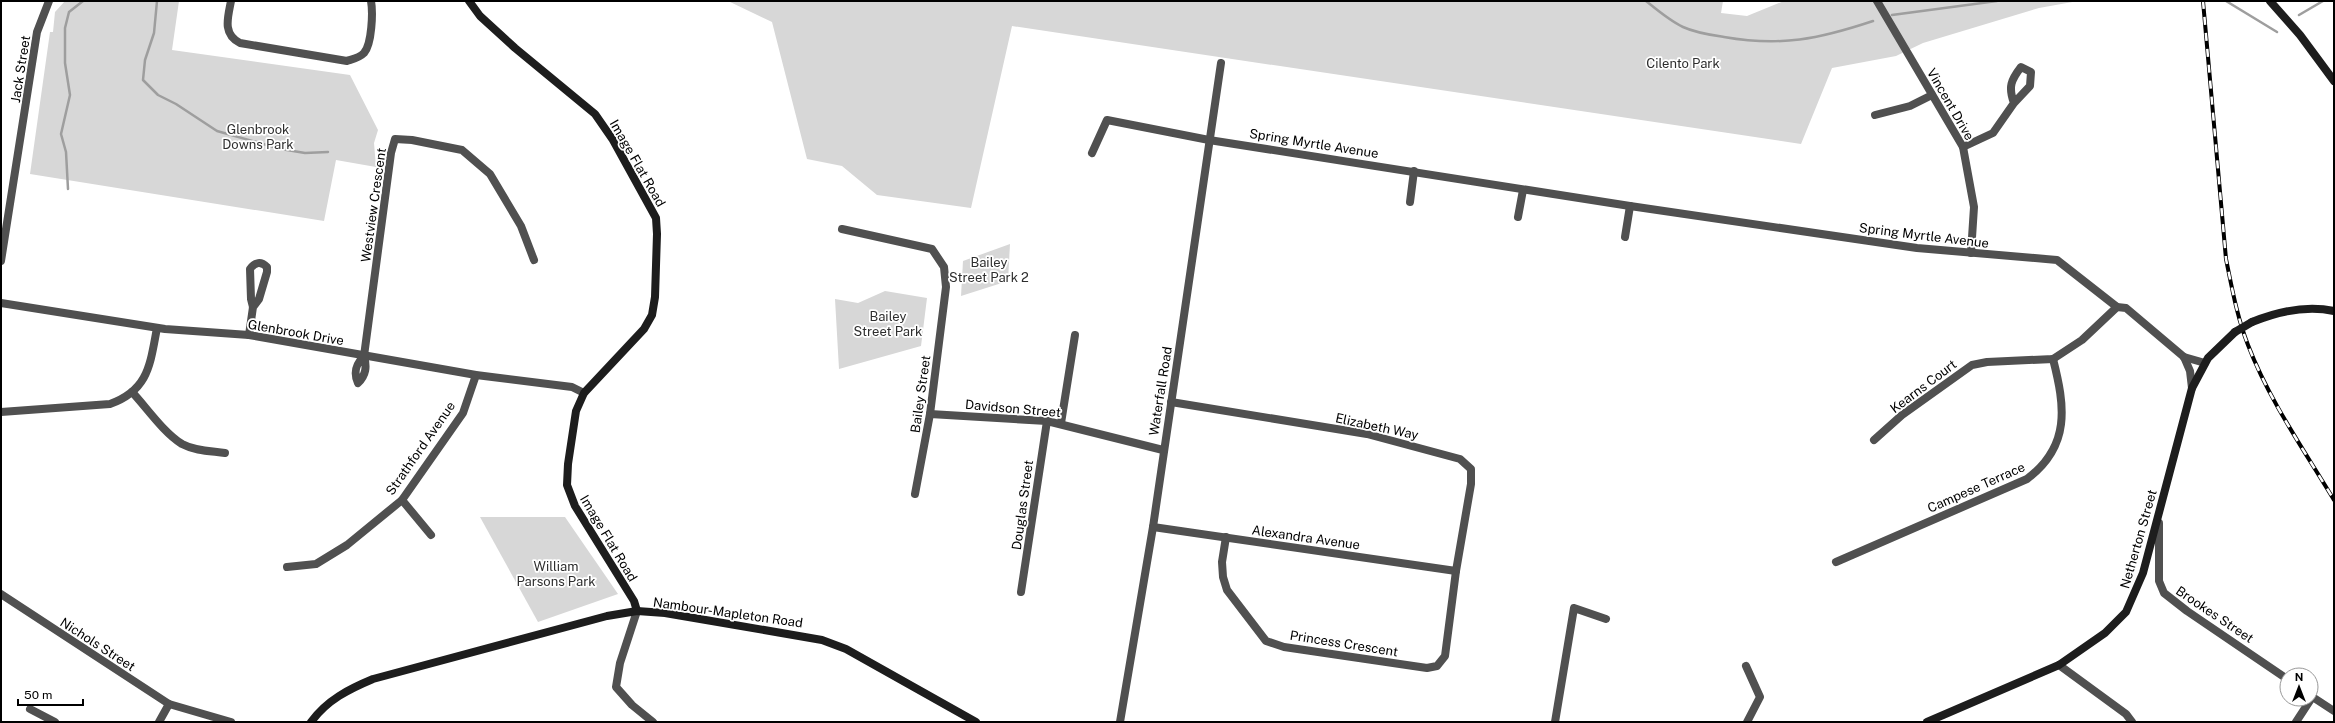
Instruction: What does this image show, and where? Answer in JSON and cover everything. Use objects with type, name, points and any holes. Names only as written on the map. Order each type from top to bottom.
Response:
[{"type":"main road","name":"Image Flat Road","points":[[469,1],[480,16],[515,48],[595,114],[613,140],[656,218],[658,234],[655,297],[652,315],[644,328],[584,393],[576,411],[567,475],[570,495],[634,602],[637,611]]},
{"type":"main road","points":[[2270,1],[2300,35],[2334,81]]},
{"type":"main road","name":"Netherton Street","points":[[1927,722],[2059,665],[2105,633],[2126,612],[2143,573],[2192,388],[2205,363],[2217,347],[2235,332],[2252,322],[2291,310],[2313,308],[2334,311]]},
{"type":"main road","name":"Nambour-Mapleton Road","points":[[311,722],[319,711],[344,691],[373,678],[607,616],[637,611],[665,613],[822,640],[846,649],[976,722]]},
{"type":"street","name":"Jack Street","points":[[1,261],[38,32],[49,1]]},
{"type":"street","points":[[231,1],[227,28],[233,40],[240,43],[347,61],[358,58],[365,52],[373,15],[371,1]]},
{"type":"street","name":"Vincent Drive","points":[[1877,1],[1963,147],[1974,207],[1971,253]]},
{"type":"street","name":"Waterfall Road","points":[[1120,722],[1153,527],[1163,450],[1221,63]]},
{"type":"street","points":[[1875,115],[1910,106],[1932,94]]},
{"type":"street","points":[[1963,147],[1993,133],[2014,103]]},
{"type":"street","name":"Spring Myrtle Avenue","points":[[1092,153],[1107,120],[1209,140],[1630,206],[1917,248],[2057,260],[2117,307],[2126,308],[2184,357],[2205,363]]},
{"type":"street","name":"Westview Crescent","points":[[364,356],[391,153],[395,139],[412,140],[462,150],[490,174],[521,226],[534,260]]},
{"type":"street","points":[[1410,202],[1414,171]]},
{"type":"street","points":[[1518,217],[1523,190]]},
{"type":"street","points":[[1625,237],[1630,206]]},
{"type":"street","name":"Bailey Street","points":[[842,229],[932,250],[944,267],[946,287],[930,414],[915,494]]},
{"type":"street","points":[[249,335],[253,308],[251,299],[250,269],[256,264],[260,263],[266,267],[267,272],[259,299],[253,308]]},
{"type":"street","name":"Glenbrook Drive","points":[[1,303],[157,328],[249,335],[476,375],[572,387],[584,393]]},
{"type":"street","points":[[2053,359],[2082,340],[2117,307]]},
{"type":"street","points":[[1,412],[110,404],[125,398],[142,382],[150,366],[157,328]]},
{"type":"street","points":[[1061,423],[1075,335]]},
{"type":"street","points":[[2184,357],[2190,370],[2192,388]]},
{"type":"street","name":"Kearns Court","points":[[1874,440],[1902,415],[1972,365],[1987,362],[2053,359]]},
{"type":"street","name":"Campese Terrace","points":[[1836,562],[2027,479],[2038,471],[2047,462],[2059,440],[2062,414],[2060,387],[2053,359]]},
{"type":"street","name":"Strathford Avenue","points":[[287,567],[316,564],[347,545],[402,500],[463,413],[476,375]]},
{"type":"street","points":[[132,392],[170,434],[183,444],[197,449],[225,453]]},
{"type":"street","name":"Elizabeth Way","points":[[1171,402],[1367,434],[1460,459],[1471,469],[1471,484],[1456,571]]},
{"type":"street","name":"Davidson Street","points":[[930,414],[1047,420],[1163,450]]},
{"type":"street","name":"Douglas Street","points":[[1021,592],[1047,420]]},
{"type":"street","points":[[402,500],[431,535]]},
{"type":"street","name":"Brookes Street","points":[[2161,505],[2157,535],[2159,582],[2164,593],[2187,611],[2279,673]]},
{"type":"street","name":"Alexandra Avenue","points":[[1153,527],[1456,571]]},
{"type":"street","name":"Princess Crescent","points":[[1226,537],[1222,562],[1223,577],[1227,590],[1266,641],[1284,646],[1427,668],[1437,666],[1445,656],[1456,571]]},
{"type":"street","name":"Nichols Street","points":[[1,594],[169,704],[231,722]]},
{"type":"street","points":[[1555,722],[1574,608],[1606,619]]},
{"type":"street","points":[[637,611],[620,662],[616,687],[632,705],[653,722]]},
{"type":"street","points":[[2059,665],[2126,714],[2132,722]]},
{"type":"street","points":[[1746,666],[1760,697],[1747,722]]},
{"type":"street","points":[[2319,703],[2334,711]]},
{"type":"street","points":[[159,722],[169,704]]},
{"type":"street","points":[[2296,722],[2305,707]]},
{"type":"street","points":[[30,710],[55,722]]},
{"type":"green space","name":"Glenbrook Downs Park","points":[[65,1],[179,1],[172,50],[350,75],[378,130],[374,143],[376,167],[336,160],[324,221],[30,174],[50,32],[53,32],[55,12]]},
{"type":"green space","name":"Cilento Park","points":[[728,1],[1723,1],[1721,13],[1747,16],[1784,1],[2078,1],[2039,8],[1923,43],[1896,56],[1832,68],[1801,144],[1012,26],[971,208],[877,195],[842,166],[807,159],[772,22]]},
{"type":"green space","name":"Bailey Street Park 2","points":[[1010,244],[1008,281],[961,296],[963,261]]},
{"type":"green space","name":"Bailey Street Park","points":[[885,291],[927,298],[921,346],[839,369],[835,299],[858,303]]},
{"type":"green space","name":"William Parsons Park","points":[[480,517],[565,517],[618,594],[538,622]]},
{"type":"waterway","points":[[68,189],[66,152],[61,134],[70,95],[65,63],[65,28],[69,12],[83,1]]},
{"type":"waterway","points":[[157,1],[154,33],[145,60],[143,80],[158,95],[176,104],[217,131],[281,149],[305,153],[328,152]]},
{"type":"waterway","points":[[1646,1],[1668,19],[1688,29],[1709,35],[1745,40],[1800,40],[1817,37],[1873,21]]},
{"type":"waterway","points":[[1892,15],[1997,1]]},
{"type":"waterway","points":[[2226,1],[2277,32]]},
{"type":"waterway","points":[[2299,15],[2323,1]]},
{"type":"railway","points":[[2203,1],[2226,259],[2238,313],[2248,345],[2266,385],[2334,500]]}]
